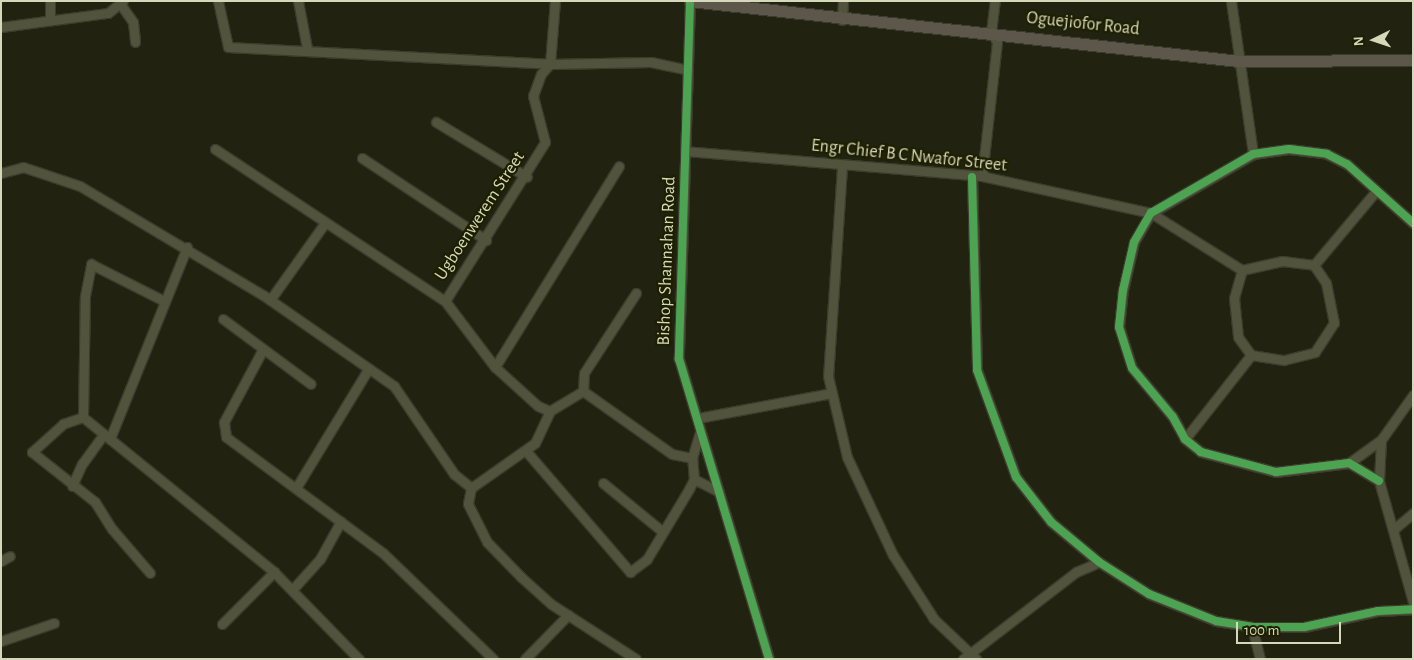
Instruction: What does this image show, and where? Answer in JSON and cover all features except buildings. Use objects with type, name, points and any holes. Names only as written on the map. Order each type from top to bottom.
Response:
[{"type":"main road","name":"Oguejiofor Road","points":[[690,1],[842,20],[992,32],[1239,61],[1413,60]]},
{"type":"street","points":[[50,1],[50,20]]},
{"type":"street","points":[[218,1],[228,47],[307,48],[550,64],[651,62],[688,70]]},
{"type":"street","points":[[298,1],[307,48]]},
{"type":"street","points":[[550,64],[555,1]]},
{"type":"street","name":"Bishop Shannahan Road","points":[[690,1],[688,150],[679,359],[769,659]]},
{"type":"street","points":[[842,20],[843,1]]},
{"type":"street","points":[[982,176],[997,42],[992,32],[996,1]]},
{"type":"street","points":[[1231,1],[1254,154]]},
{"type":"street","points":[[1,27],[108,13],[122,3],[133,22],[135,42]]},
{"type":"street","name":"Ugboenwerem Street","points":[[550,64],[541,74],[534,96],[535,115],[546,136],[527,177],[445,301],[495,367],[538,406],[550,411]]},
{"type":"street","points":[[436,122],[527,177]]},
{"type":"street","points":[[215,149],[445,301]]},
{"type":"street","points":[[1413,223],[1347,164],[1326,154],[1289,149],[1254,154],[1151,213],[1127,265],[1118,327],[1132,368],[1172,416],[1185,439],[1219,459],[1276,472],[1349,463],[1381,440],[1413,395]]},
{"type":"street","name":"Engr Chief B C Nwafor Street","points":[[688,150],[842,167],[972,177],[982,176],[1151,213],[1242,270]]},
{"type":"street","points":[[362,158],[486,240]]},
{"type":"street","points":[[495,367],[619,166]]},
{"type":"street","points":[[842,167],[828,346],[832,393],[847,456],[893,556],[934,619],[970,657],[1076,572],[1098,562]]},
{"type":"street","points":[[1,173],[23,168],[74,183],[187,247],[270,300],[394,386],[454,474],[471,488]]},
{"type":"street","points":[[972,177],[976,370],[992,418],[1016,477],[1050,522],[1098,562],[1149,594],[1216,621],[1252,628],[1304,627],[1378,611],[1413,609]]},
{"type":"street","points":[[1314,265],[1376,191]]},
{"type":"street","points":[[270,300],[326,223]]},
{"type":"street","points":[[72,486],[82,464],[107,437],[187,247]]},
{"type":"street","points":[[1251,355],[1235,327],[1234,298],[1242,270],[1282,261],[1314,265]]},
{"type":"street","points":[[164,301],[91,264],[85,296],[83,416],[274,572],[359,659]]},
{"type":"street","points":[[1251,355],[1300,358],[1315,352],[1327,337],[1334,323],[1332,305],[1314,265]]},
{"type":"street","points":[[583,391],[584,374],[636,293]]},
{"type":"street","points":[[224,319],[262,351],[311,384]]},
{"type":"street","points":[[262,351],[223,429],[226,437],[341,521],[401,568],[427,600],[493,659]]},
{"type":"street","points":[[1185,439],[1251,355]]},
{"type":"street","points":[[296,488],[369,368]]},
{"type":"street","points":[[583,391],[550,411],[544,431],[526,451],[471,488],[468,504],[487,542],[521,577],[568,614],[636,659]]},
{"type":"street","points":[[583,391],[672,454],[692,458]]},
{"type":"street","points":[[698,418],[832,393]]},
{"type":"street","points":[[83,416],[63,424],[32,448],[72,486],[95,502],[112,529],[150,573]]},
{"type":"street","points":[[526,451],[630,572],[638,569],[663,532],[694,479],[692,458],[700,431]]},
{"type":"street","points":[[1381,440],[1380,481],[1413,602]]},
{"type":"street","points":[[1349,463],[1380,481]]},
{"type":"street","points":[[694,479],[719,492]]},
{"type":"street","points":[[603,483],[663,532]]},
{"type":"street","points":[[1394,529],[1413,513]]},
{"type":"street","points":[[292,590],[320,559],[341,521]]},
{"type":"street","points":[[1,561],[10,556]]},
{"type":"street","points":[[222,624],[274,572]]},
{"type":"street","points":[[525,659],[568,614]]},
{"type":"street","points":[[1,641],[54,623]]},
{"type":"street","points":[[1252,628],[1260,659]]},
{"type":"cycle path","points":[[690,1],[679,359],[769,659]]},
{"type":"cycle path","points":[[1379,481],[1349,463],[1276,472],[1201,452],[1185,439],[1172,416],[1132,368],[1119,327],[1123,290],[1134,242],[1151,213],[1253,154],[1289,149],[1327,154],[1347,164],[1413,223]]},
{"type":"cycle path","points":[[972,177],[977,370],[1016,477],[1051,522],[1099,562],[1149,594],[1216,621],[1252,627],[1304,627],[1378,611],[1413,609]]}]
